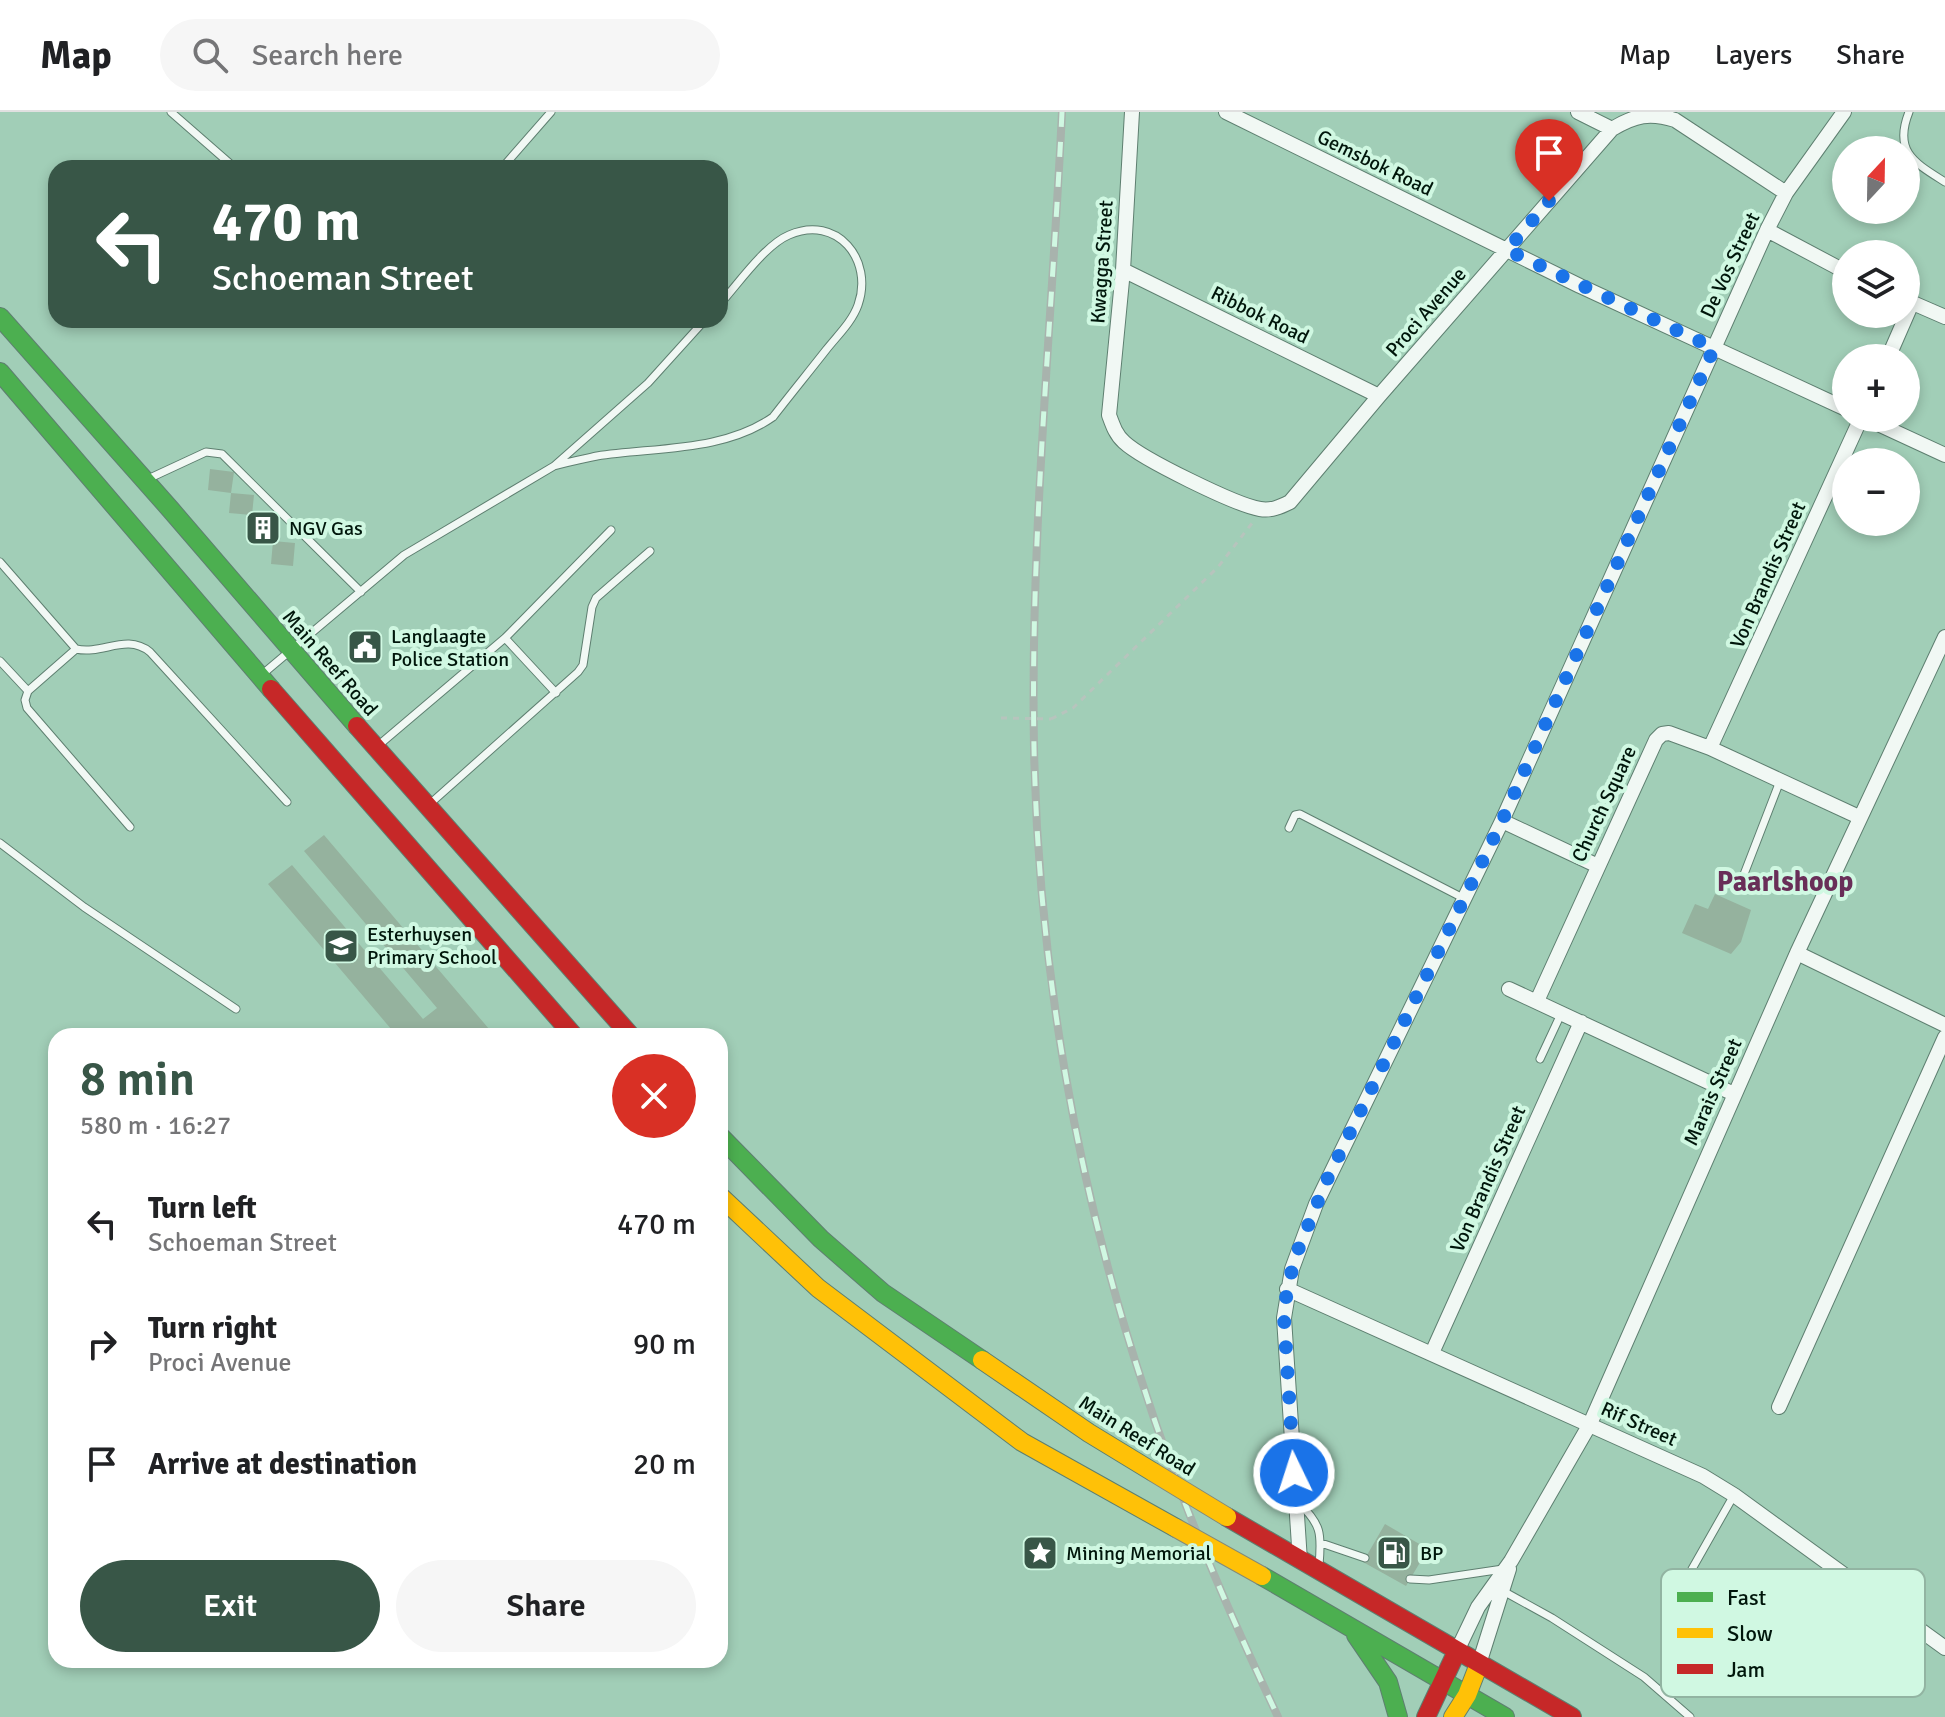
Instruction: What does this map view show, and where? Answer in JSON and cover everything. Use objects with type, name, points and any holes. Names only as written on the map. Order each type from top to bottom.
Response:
[{"type":"main road","name":"Main Reef Road","points":[[0,317],[290,651],[368,764],[428,837],[568,1028]]},
{"type":"main road","name":"Main Reef Road","points":[[0,372],[260,676],[368,764],[427,807],[428,837],[623,1028]]},
{"type":"main road","name":"Main Reef Road","points":[[728,1144],[821,1239],[883,1293],[1076,1424],[1300,1562],[1572,1717]]},
{"type":"main road","points":[[728,1204],[818,1288],[1022,1442],[1505,1717]]},
{"type":"main road","points":[[1346,1624],[1384,1675],[1394,1697],[1398,1717]]},
{"type":"main road","points":[[1426,1717],[1457,1651]]},
{"type":"main road","points":[[1453,1717],[1467,1695],[1479,1664]]},
{"type":"street","name":"Kwagga Street","points":[[1132,112],[1123,270],[1109,415],[1116,432],[1133,450],[1243,504],[1263,510]]},
{"type":"street","name":"Gemsbok Road","points":[[1226,112],[1507,250],[1832,403]]},
{"type":"street","points":[[1578,112],[1612,129]]},
{"type":"street","name":"De Vos Street","points":[[1300,1562],[1284,1339],[1287,1289],[1296,1255],[1321,1193],[1502,821],[1767,230],[1786,193],[1844,112]]},
{"type":"street","name":"Proci Avenue","points":[[1263,510],[1290,502],[1612,129],[1631,117],[1655,113],[1675,120],[1786,193]]},
{"type":"street","points":[[1767,230],[1832,265]]},
{"type":"street","name":"Ribbok Road","points":[[1123,270],[1379,396]]},
{"type":"street","points":[[1920,307],[1945,317]]},
{"type":"street","name":"Von Brandis Street","points":[[1710,748],[1857,432]]},
{"type":"street","points":[[1894,432],[1945,455]]},
{"type":"street","name":"Marais Street","points":[[1457,1651],[1478,1607],[1509,1566],[1590,1424],[1797,953],[1945,637]]},
{"type":"street","name":"Church Square","points":[[1537,1001],[1658,736],[1669,733],[1710,748],[1859,817]]},
{"type":"street","points":[[1502,821],[1598,866]]},
{"type":"street","points":[[1797,953],[1945,1025]]},
{"type":"street","points":[[1509,989],[1734,1094]]},
{"type":"street","name":"Von Brandis Street","points":[[1432,1353],[1581,1022]]},
{"type":"street","points":[[1779,1407],[1945,1037]]},
{"type":"street","name":"Rif Street","points":[[1287,1289],[1681,1465],[1734,1495],[1836,1569]]},
{"type":"street","name":"Marais Street","points":[[1479,1664],[1509,1566]]},
{"type":"street","name":"Rif Street","points":[[1925,1633],[1945,1648]]},
{"type":"lane","points":[[171,112],[226,160]]},
{"type":"lane","points":[[509,160],[551,112]]},
{"type":"lane","points":[[1909,112],[1903,138],[1908,154],[1918,165],[1945,182]]},
{"type":"lane","points":[[554,466],[597,456],[682,447],[756,429],[773,417],[850,320],[861,295],[859,261],[850,247],[838,237],[821,230],[787,235],[768,250],[728,295]]},
{"type":"lane","points":[[260,676],[404,555],[554,466],[648,383],[698,328]]},
{"type":"lane","points":[[144,481],[206,452],[222,454],[361,592]]},
{"type":"lane","points":[[368,764],[505,638],[611,530]]},
{"type":"lane","points":[[427,807],[556,693],[583,665],[596,598],[650,551]]},
{"type":"lane","points":[[0,562],[76,649]]},
{"type":"lane","points":[[505,638],[556,693]]},
{"type":"lane","points":[[130,827],[27,708],[25,700],[28,691],[76,649],[94,650],[128,642],[144,647],[287,802]]},
{"type":"lane","points":[[0,661],[28,691]]},
{"type":"lane","points":[[1741,882],[1780,781]]},
{"type":"lane","points":[[1289,828],[1295,815],[1300,814],[1465,899]]},
{"type":"lane","points":[[0,843],[97,916],[236,1009]]},
{"type":"lane","points":[[1540,1059],[1561,1012]]},
{"type":"lane","points":[[1692,1569],[1734,1495]]},
{"type":"lane","points":[[1296,1500],[1317,1523],[1321,1543],[1319,1572]]},
{"type":"lane","points":[[1321,1543],[1365,1558]]},
{"type":"lane","points":[[1410,1579],[1429,1580],[1509,1566]]},
{"type":"lane","points":[[1503,1591],[1552,1618],[1644,1677],[1661,1692]]},
{"type":"lane","points":[[1667,1697],[1690,1717]]},
{"type":"path","points":[[1001,718],[1051,719],[1073,708],[1218,567],[1263,510]]},
{"type":"building","points":[[210,469],[234,472],[231,493],[208,490]]},
{"type":"building","name":"NGV Gas","points":[[231,493],[254,495],[252,515],[229,513]]},
{"type":"building","name":"NGV Gas","points":[[252,515],[275,517],[273,541],[250,540]]},
{"type":"building","name":"NGV Gas","points":[[273,541],[295,543],[293,566],[271,564]]},
{"type":"building","name":"Esterhuysen Primary School","points":[[324,835],[488,1028],[390,1028],[268,884],[292,865],[423,1019],[437,1008],[304,851]]},
{"type":"building","points":[[1715,894],[1751,910],[1741,942],[1731,954],[1682,933],[1695,904],[1708,909]]},
{"type":"building","points":[[1385,1524],[1428,1549],[1406,1586],[1363,1562]]},
{"type":"railway","points":[[1062,112],[1038,509],[1034,668],[1037,828],[1053,991],[1080,1152],[1120,1310],[1158,1430],[1189,1514],[1278,1717]]},
{"type":"traffic: fast","points":[[0,317],[357,726]]},
{"type":"traffic: fast","points":[[0,372],[271,689]]},
{"type":"traffic: fast","points":[[728,1144],[821,1239],[883,1293],[982,1360]]},
{"type":"traffic: fast","points":[[1262,1576],[1505,1717]]},
{"type":"traffic: fast","points":[[1356,1635],[1388,1682],[1398,1717]]},
{"type":"traffic: slow","points":[[728,1204],[818,1288],[1022,1442],[1176,1528]]},
{"type":"traffic: slow","points":[[982,1360],[1089,1433],[1153,1472]]},
{"type":"traffic: slow","points":[[1153,1472],[1227,1517]]},
{"type":"traffic: slow","points":[[1176,1528],[1262,1576]]},
{"type":"traffic: slow","points":[[1453,1717],[1467,1695],[1479,1664]]},
{"type":"traffic: jam","points":[[271,689],[567,1028]]},
{"type":"traffic: jam","points":[[357,726],[624,1028]]},
{"type":"traffic: jam","points":[[1227,1517],[1572,1717]]},
{"type":"traffic: jam","points":[[1426,1717],[1457,1651]]},
{"type":"place","name":"NGV Gas","points":[[263,528]]},
{"type":"place","name":"Langlaagte Police Station","points":[[365,647]]},
{"type":"place","name":"Esterhuysen Primary School","points":[[341,946]]},
{"type":"place","name":"Mining Memorial","points":[[1040,1553]]},
{"type":"place","name":"BP","points":[[1394,1553]]},
{"type":"district","name":"Paarlshoop","points":[[1785,882]]},
{"type":"route","points":[[1294,1473],[1284,1318],[1287,1289],[1296,1255],[1326,1182],[1502,821],[1714,348],[1507,250],[1549,201]]}]
